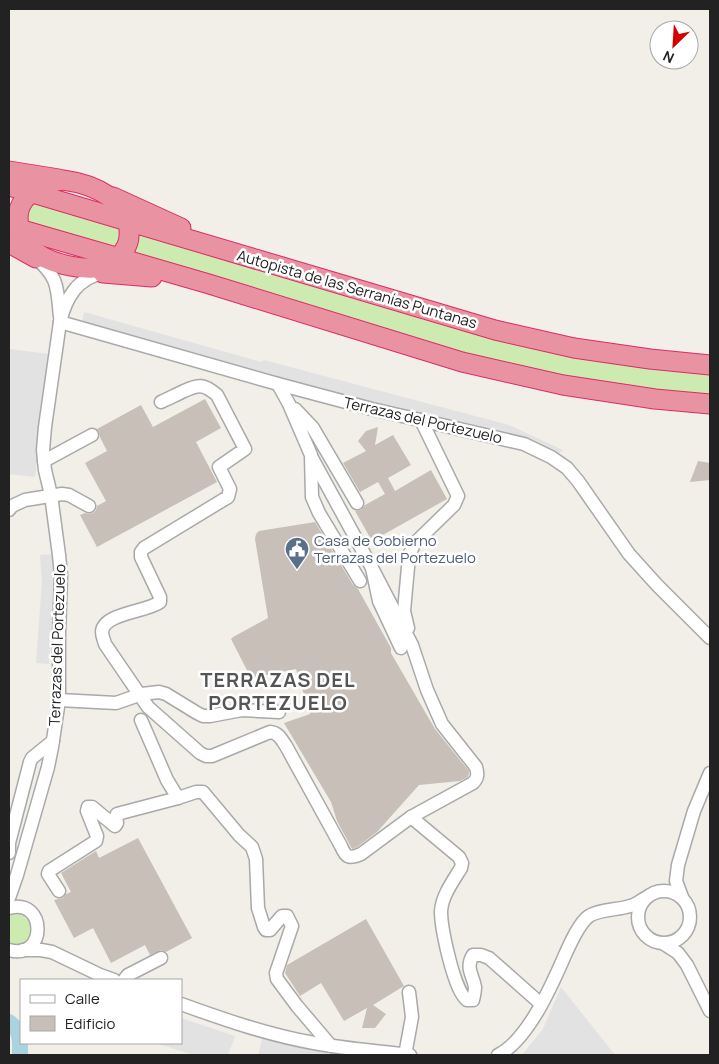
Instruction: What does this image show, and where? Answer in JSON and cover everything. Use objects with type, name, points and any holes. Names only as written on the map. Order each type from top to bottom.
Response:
[{"type":"highway","points":[[9,171],[73,182]]},
{"type":"highway","points":[[63,180],[91,186],[117,202],[128,222],[130,233],[125,250],[107,266],[87,268],[38,256],[12,233],[19,209],[31,192],[40,186],[63,180]]},
{"type":"highway","name":"Autopista de las Serranías Puntanas","points":[[9,186],[486,327],[549,343],[601,353],[710,365]]},
{"type":"highway","points":[[100,191],[159,217],[227,251]]},
{"type":"highway","points":[[12,233],[107,266],[208,284],[462,362],[579,388],[655,399],[710,404]]},
{"type":"street","name":"Terrazas del Portezuelo","points":[[9,898],[48,767],[59,700],[61,575],[51,495],[44,461],[44,433],[60,320],[56,282],[38,256]]},
{"type":"street","name":"Terrazas del Portezuelo","points":[[60,320],[72,293],[79,284],[107,266]]},
{"type":"street","name":"Terrazas del Portezuelo","points":[[60,320],[278,384],[372,409],[524,444],[551,457],[567,468],[578,481],[630,554],[657,585],[710,638]]},
{"type":"street","points":[[161,402],[195,386],[210,390],[217,396],[245,448],[219,467],[230,490],[228,497],[144,548],[141,552],[141,557],[160,597],[160,602],[154,606],[113,619],[105,625],[102,633],[105,644],[148,707],[200,753],[212,756],[270,732],[279,735],[344,854],[353,858],[411,817],[473,783],[478,774],[476,768],[442,724],[407,646],[379,601],[372,568],[311,455],[289,404],[278,384]]},
{"type":"street","points":[[289,404],[313,428],[357,503]]},
{"type":"street","points":[[407,646],[404,611],[409,556],[414,544],[454,505],[458,496],[421,420]]},
{"type":"street","points":[[44,461],[92,435]]},
{"type":"street","points":[[311,455],[312,497],[319,513],[360,581]]},
{"type":"street","points":[[9,510],[12,506],[25,500],[62,494],[69,495],[89,506]]},
{"type":"street","points":[[59,700],[116,703],[140,695],[158,692],[166,694],[204,716],[242,710],[279,712]]},
{"type":"street","points":[[141,720],[167,780],[178,798]]},
{"type":"street","points":[[9,853],[30,762],[32,758],[53,741]]},
{"type":"street","points":[[664,944],[680,939],[690,926],[690,910],[682,897],[676,881],[678,866],[694,811],[710,773]]},
{"type":"street","points":[[59,891],[48,874],[49,871],[96,841],[97,836],[87,811],[88,807],[92,807],[115,826],[117,814],[196,792],[203,792],[239,835],[252,847],[256,858],[258,908],[264,928],[270,930],[282,916],[285,915],[290,918],[292,926],[276,973],[277,979],[331,1046]]},
{"type":"street","points":[[411,817],[459,858],[462,863],[444,897],[441,911],[450,964],[462,997],[467,1000],[473,1000],[475,985],[470,973],[470,961],[473,955],[481,955],[488,958],[541,1004]]},
{"type":"street","points":[[9,857],[12,866],[18,873]]},
{"type":"street","points":[[678,866],[667,882],[642,903],[638,917],[639,925],[642,932],[648,938],[678,952],[687,964],[710,1011]]},
{"type":"street","name":"Terrazas del Portezuelo","points":[[18,873],[19,893],[27,910],[37,921],[38,929],[52,952]]},
{"type":"street","points":[[498,1055],[513,1045],[532,1020],[554,980],[572,940],[589,916],[633,905],[652,894],[666,891],[682,897]]},
{"type":"street","points":[[9,908],[20,907],[27,910]]},
{"type":"street","points":[[607,910],[628,916],[639,925]]},
{"type":"street","points":[[9,958],[18,950],[28,948],[34,943],[38,929]]},
{"type":"street","points":[[686,933],[687,964]]},
{"type":"street","points":[[18,950],[52,952],[111,979]]},
{"type":"street","points":[[125,979],[128,975],[161,958]]},
{"type":"street","points":[[405,1055],[412,1017],[409,992]]},
{"type":"street","points":[[182,1004],[231,1022],[315,1044],[410,1055]]},
{"type":"green space","points":[[29,200],[123,224],[119,250],[22,220]]},
{"type":"green space","points":[[140,229],[429,317],[710,370],[710,399],[530,371],[433,345],[132,256]]},
{"type":"green space","points":[[12,914],[21,915],[27,919],[31,931],[29,938],[17,945],[9,943],[9,916]]},
{"type":"shaded area","points":[[84,312],[261,362],[264,360],[509,425],[563,450],[556,456],[82,323]]},
{"type":"shaded area","points":[[9,349],[50,354],[35,477],[9,474]]},
{"type":"shaded area","points":[[55,554],[57,575],[49,664],[36,663],[42,582],[40,555]]},
{"type":"shaded area","points":[[561,987],[615,1055],[522,1055],[543,1029]]},
{"type":"shaded area","points":[[182,1018],[235,1036],[228,1055],[193,1055],[159,1044],[182,1044]]},
{"type":"shaded area","points":[[263,1036],[333,1052],[332,1055],[258,1055]]},
{"type":"building","points":[[205,399],[221,428],[196,442],[217,482],[97,547],[80,515],[93,513],[97,506],[106,501],[85,463],[107,451],[97,429],[141,405],[153,427]]},
{"type":"building","points":[[378,427],[375,445],[393,435],[411,465],[388,478],[395,491],[431,470],[447,499],[372,541],[355,511],[361,510],[365,505],[385,494],[378,482],[360,492],[343,463],[366,451],[358,441],[366,431]]},
{"type":"building","points":[[698,461],[710,463],[710,480],[690,482]]},
{"type":"building","points":[[315,522],[353,585],[358,589],[391,648],[391,653],[435,729],[469,771],[468,777],[460,781],[419,785],[377,832],[352,849],[337,821],[331,802],[284,723],[310,714],[296,669],[251,678],[231,639],[268,618],[255,539],[256,534],[259,531]]},
{"type":"building","points":[[138,838],[192,938],[166,952],[161,950],[150,955],[145,945],[111,963],[93,928],[74,938],[54,900],[63,898],[71,892],[61,873],[96,851],[99,858]]},
{"type":"building","points":[[366,919],[404,986],[373,1005],[386,1014],[375,1028],[362,1028],[367,1008],[344,1021],[321,983],[300,996],[285,973],[287,965]]},
{"type":"waterway","points":[[9,1022],[18,1033],[20,1055]]},
{"type":"place","name":"Casa de Gobierno Terrazas del Portezuelo","points":[[297,570]]},
{"type":"district","name":"TERRAZAS DEL PORTEZUELO","points":[[278,690]]}]
